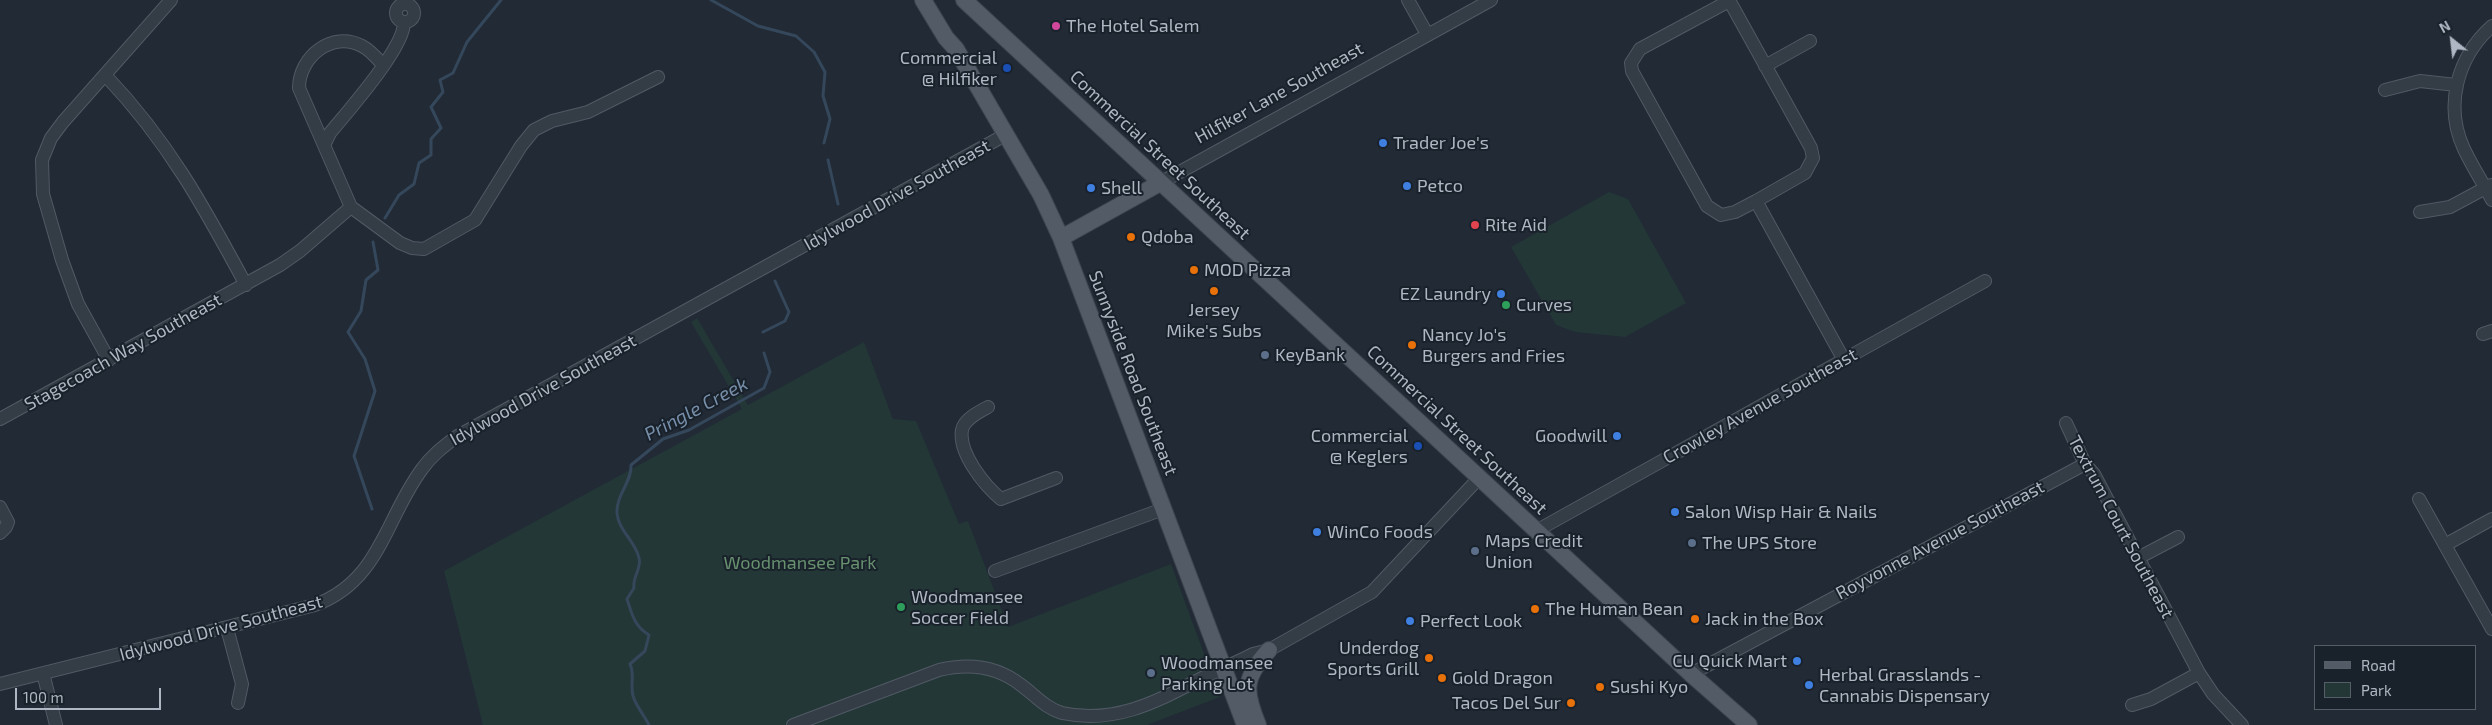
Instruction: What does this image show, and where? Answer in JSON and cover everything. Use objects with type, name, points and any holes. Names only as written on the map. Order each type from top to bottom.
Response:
[{"type":"main road","name":"Sunnyside Road Southeast","points":[[923,0],[946,38],[956,49],[1041,195],[1061,238],[1245,725]]},
{"type":"main road","name":"Commercial Street Southeast","points":[[964,0],[1536,531],[1749,725]]},
{"type":"main road","name":"Hilfiker Lane Southeast","points":[[1061,238],[1160,183]]},
{"type":"main road","points":[[1258,725],[1250,703],[1248,682],[1252,669],[1269,650]]},
{"type":"street","points":[[109,360],[78,304],[71,287],[43,194],[42,160],[51,138],[171,0]]},
{"type":"street","points":[[1408,0],[1427,34]]},
{"type":"street","name":"Hilfiker Lane Southeast","points":[[1160,183],[1491,0]]},
{"type":"street","points":[[1729,1],[1812,148],[1813,158],[1810,167],[1805,173],[1735,212],[1722,215],[1707,206],[1632,71],[1631,63],[1640,49],[1729,1]]},
{"type":"street","points":[[324,145],[330,133],[382,65],[404,31],[404,23],[412,20],[418,4]]},
{"type":"street","points":[[2492,26],[2474,45],[2456,85],[2454,101],[2459,135],[2464,148],[2489,186],[2492,200]]},
{"type":"street","points":[[1765,66],[1810,41]]},
{"type":"street","points":[[382,65],[362,46],[346,42],[326,46],[306,61],[300,72],[299,88],[351,207],[400,244],[424,249],[475,220],[521,146],[534,130],[552,121],[588,112],[658,77]]},
{"type":"street","points":[[106,76],[146,120],[184,173],[246,285]]},
{"type":"street","points":[[2385,90],[2420,80],[2456,85]]},
{"type":"street","name":"Idylwood Drive Southeast","points":[[0,684],[227,628],[329,600],[348,588],[365,570],[423,467],[443,447],[468,430],[1005,135]]},
{"type":"street","points":[[2420,212],[2450,207],[2489,186]]},
{"type":"street","points":[[1756,201],[1844,360]]},
{"type":"street","name":"Stagecoach Way Southeast","points":[[0,419],[246,285],[290,259],[351,207]]},
{"type":"street","name":"Crowley Avenue Southeast","points":[[1536,531],[1985,281]]},
{"type":"street","points":[[988,407],[967,421],[962,429],[964,445],[980,479],[1001,499],[1056,478]]},
{"type":"street","name":"Textrum Court Southeast","points":[[2066,423],[2085,464],[2094,474],[2199,673],[2213,694],[2242,725]]},
{"type":"street","name":"Royvonne Avenue Southeast","points":[[1691,674],[2085,464]]},
{"type":"street","points":[[793,725],[939,670],[958,666],[986,668],[1007,676],[1022,685],[1040,702],[1057,711],[1092,715],[1129,712],[1149,706],[1253,654],[1269,650],[1372,592],[1479,478]]},
{"type":"street","points":[[2419,499],[2492,629]]},
{"type":"street","points":[[0,507],[8,522],[0,533]]},
{"type":"street","points":[[995,572],[1163,508]]},
{"type":"street","points":[[2445,545],[2492,519]]},
{"type":"street","points":[[2138,558],[2178,537]]},
{"type":"street","points":[[227,628],[242,684],[238,703]]},
{"type":"street","points":[[43,673],[56,725]]},
{"type":"street","points":[[2132,705],[2152,699],[2199,673]]},
{"type":"green space","points":[[1609,192],[1628,199],[1686,303],[1625,337],[1575,332],[1556,325],[1511,247]]},
{"type":"green space","name":"Woodmansee Park","points":[[697,318],[748,405],[864,342],[893,419],[916,421],[959,524],[968,521],[1008,627],[1171,564],[1220,697],[1147,725],[483,725],[444,571],[742,409],[691,322]]},
{"type":"waterway","points":[[385,218],[399,195],[414,184],[419,163],[431,155],[431,139],[441,128],[431,107],[443,92],[440,80],[453,73],[467,42],[501,0]]},
{"type":"waterway","name":"Pringle Creek","points":[[711,0],[758,26],[796,36],[814,52],[825,72],[823,96],[830,119],[824,143]]},
{"type":"waterway","name":"Pringle Creek","points":[[828,160],[838,204]]},
{"type":"waterway","points":[[372,509],[354,456],[375,391],[365,359],[348,332],[361,311],[366,280],[378,270],[373,242]]},
{"type":"waterway","name":"Pringle Creek","points":[[763,332],[785,321],[789,312],[775,281]]},
{"type":"waterway","name":"Pringle Creek","points":[[649,725],[633,696],[630,664],[645,651],[649,635],[637,624],[627,599],[634,588],[634,580],[640,562],[637,552],[620,525],[617,506],[629,477],[631,465],[663,439],[689,430],[764,388],[770,372],[764,353]]},
{"type":"place","name":"The Hotel Salem","points":[[1056,26]]},
{"type":"place","name":"Commercial @ Hilfiker","points":[[1007,68]]},
{"type":"place","name":"Trader Joe's","points":[[1383,143]]},
{"type":"place","name":"Petco","points":[[1407,186]]},
{"type":"place","name":"Shell","points":[[1091,188]]},
{"type":"place","name":"Rite Aid","points":[[1475,225]]},
{"type":"place","name":"Qdoba","points":[[1131,237]]},
{"type":"place","name":"MOD Pizza","points":[[1194,270]]},
{"type":"place","name":"Jersey Mike's Subs","points":[[1214,291]]},
{"type":"place","name":"EZ Laundry","points":[[1501,294]]},
{"type":"place","name":"Curves","points":[[1506,305]]},
{"type":"place","name":"Nancy Jo's Burgers and Fries","points":[[1412,345]]},
{"type":"place","name":"KeyBank","points":[[1265,355]]},
{"type":"place","name":"Goodwill","points":[[1617,436]]},
{"type":"place","name":"Commercial @ Keglers","points":[[1418,446]]},
{"type":"place","name":"Salon Wisp Hair & Nails","points":[[1675,512]]},
{"type":"place","name":"WinCo Foods","points":[[1317,532]]},
{"type":"place","name":"The UPS Store","points":[[1692,543]]},
{"type":"place","name":"Maps Credit Union","points":[[1475,551]]},
{"type":"place","name":"Woodmansee Soccer Field","points":[[901,607]]},
{"type":"place","name":"The Human Bean","points":[[1535,609]]},
{"type":"place","name":"Jack in the Box","points":[[1695,619]]},
{"type":"place","name":"Perfect Look","points":[[1410,621]]},
{"type":"place","name":"Underdog Sports Grill","points":[[1429,658]]},
{"type":"place","name":"CU Quick Mart","points":[[1797,661]]},
{"type":"place","name":"Woodmansee Parking Lot","points":[[1151,673]]},
{"type":"place","name":"Gold Dragon","points":[[1442,678]]},
{"type":"place","name":"Herbal Grasslands - Cannabis Dispensary","points":[[1809,685]]},
{"type":"place","name":"Sushi Kyo","points":[[1600,687]]},
{"type":"place","name":"Tacos Del Sur","points":[[1571,703]]}]
